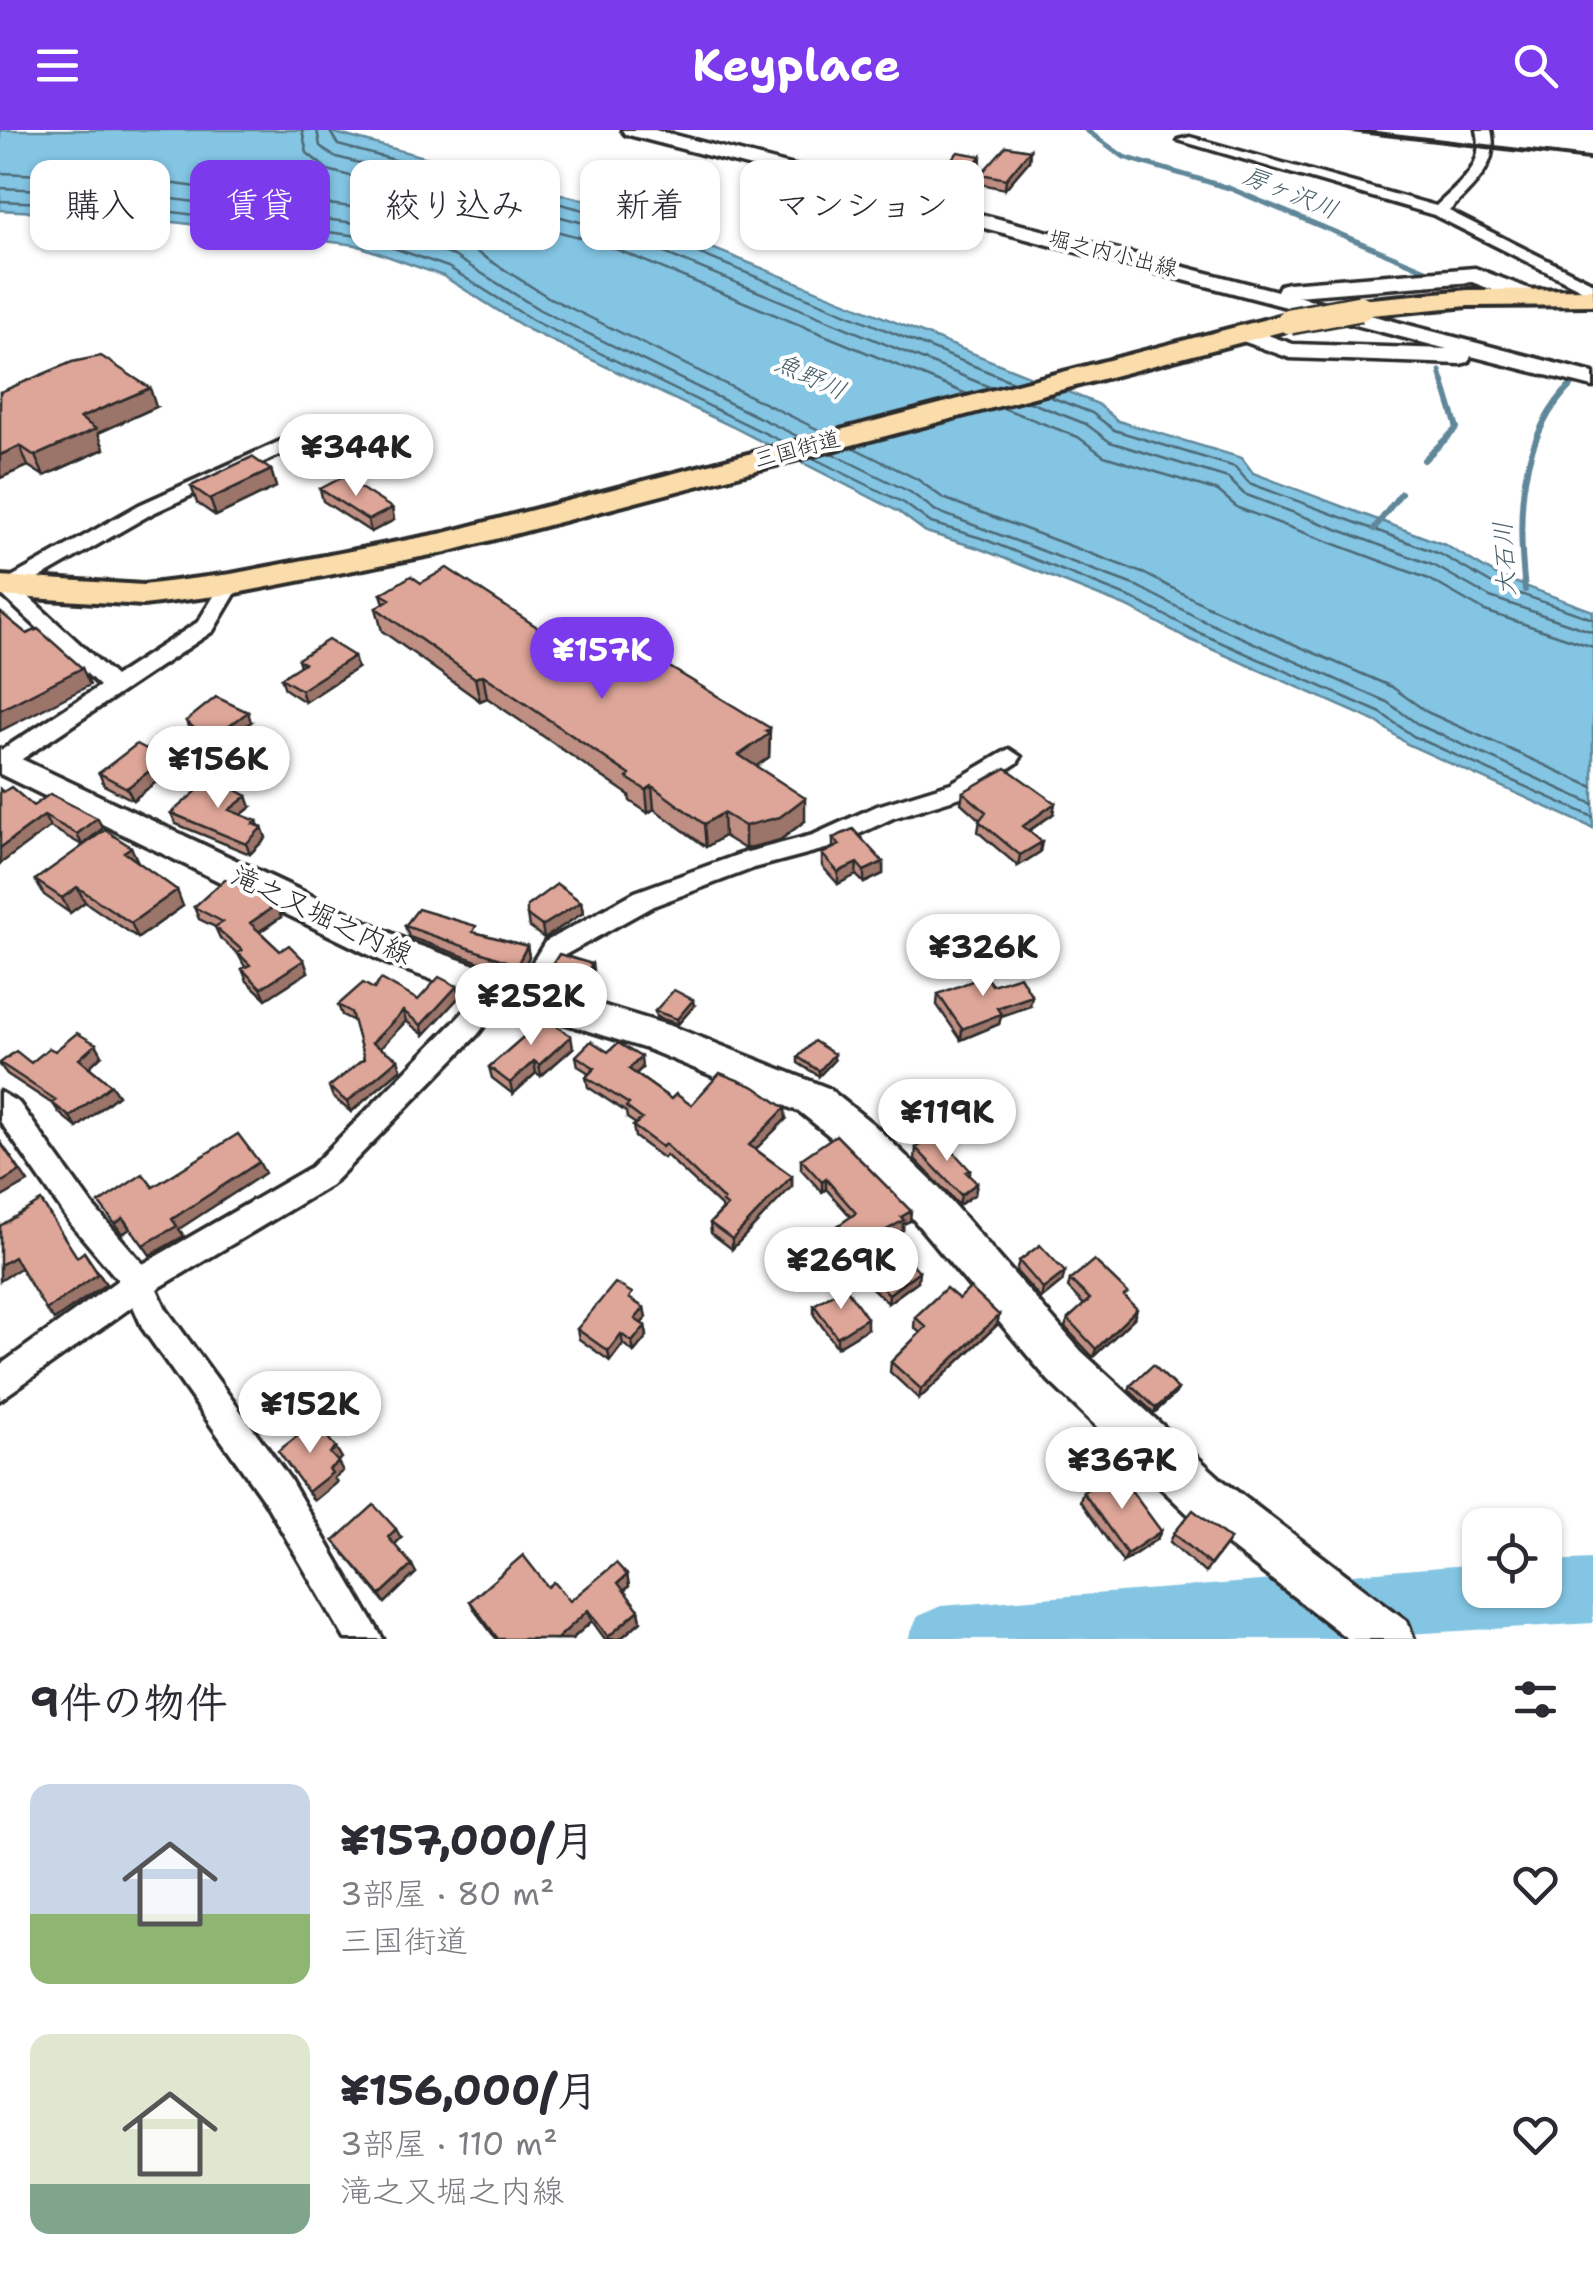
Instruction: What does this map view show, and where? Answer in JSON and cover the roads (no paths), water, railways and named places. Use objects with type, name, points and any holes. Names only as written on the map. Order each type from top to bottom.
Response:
[{"type":"highway","name":"三国街道","points":[[2,585],[143,595],[231,584],[446,542],[1083,372],[1290,321],[1360,308],[1593,294]]},
{"type":"main road","name":"堀之内小出線","points":[[632,130],[1593,380]]},
{"type":"main road","points":[[1272,294],[1292,288],[1475,275],[1526,296]]},
{"type":"main road","points":[[1245,334],[1290,351],[1431,358],[1483,351]]},
{"type":"main road","name":"滝之又堀之内線","points":[[1,761],[399,953],[512,993],[660,1038],[814,1100],[860,1136],[924,1200],[1065,1366],[1205,1497],[1380,1634]]},
{"type":"street","points":[[1439,212],[1483,165],[1489,144],[1484,130]]},
{"type":"street","points":[[1185,140],[1439,212],[1502,240],[1593,294]]},
{"type":"street","points":[[114,687],[2,585],[146,509],[285,446]]},
{"type":"street","points":[[1,761],[206,626],[231,584]]},
{"type":"street","points":[[0,1384],[139,1283],[321,1176],[468,1026],[512,993],[554,949],[644,899],[749,860],[820,842],[885,812],[959,790],[1009,757]]},
{"type":"street","points":[[3,1110],[139,1283],[154,1319],[276,1490],[366,1639]]},
{"type":"water","points":[[0,130],[324,130],[435,160],[350,160],[350,244],[330,242],[330,160],[190,160],[190,224],[170,222],[170,160],[30,160],[30,212],[0,210]]},
{"type":"water","name":"魚野川","points":[[560,194],[580,199],[580,250],[717,250],[1098,404],[1118,421],[1242,458],[1253,473],[1445,545],[1498,576],[1593,611],[1593,828],[1407,744],[1377,722],[1191,640],[1130,608],[978,548],[926,532],[899,512],[731,426],[529,330],[443,276],[370,250],[560,250]]},
{"type":"waterway","name":"房ヶ沢川","points":[[1086,130],[1124,157],[1229,188],[1426,270]]},
{"type":"waterway","name":"房ヶ沢川","points":[[1440,371],[1444,385]]},
{"type":"waterway","name":"房ヶ沢川","points":[[1424,460],[1457,428],[1443,382]]},
{"type":"waterway","name":"大石川","points":[[1525,590],[1522,507],[1531,453],[1541,427],[1574,382]]},
{"type":"waterway","name":"大石川","points":[[1571,385],[1574,382]]},
{"type":"waterway","name":"房ヶ沢川","points":[[1374,529],[1401,493]]},
{"type":"waterway","points":[[941,1639],[1405,1600],[1593,1591]]},
{"type":"railway","points":[[1347,130],[1593,159]]}]
